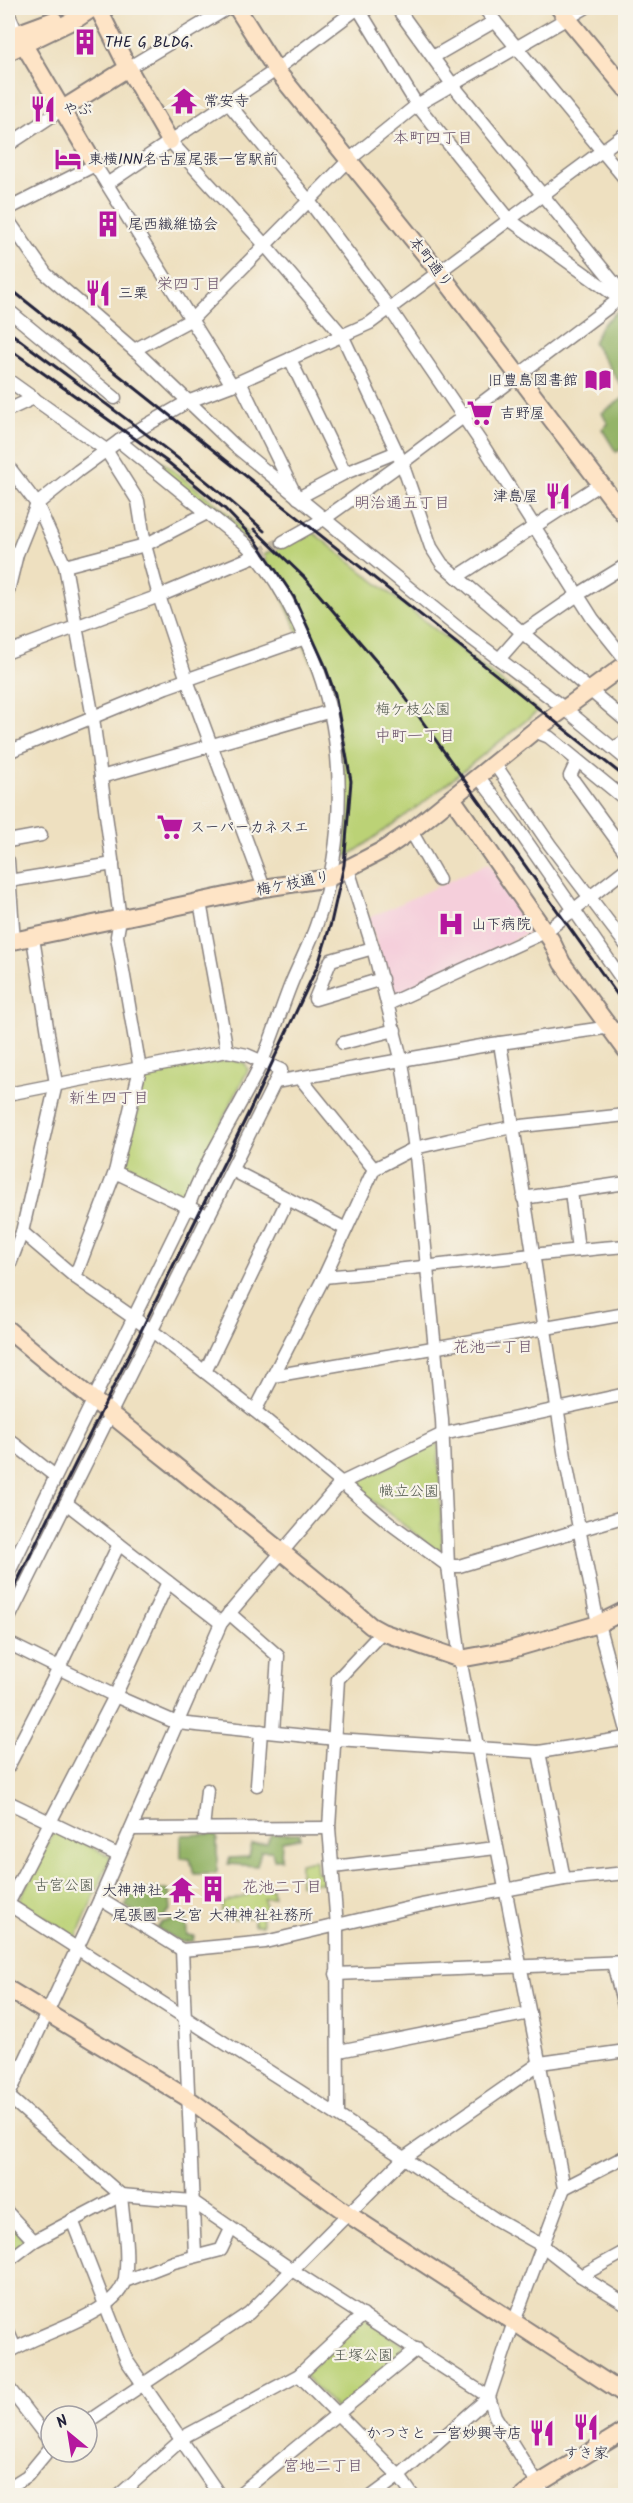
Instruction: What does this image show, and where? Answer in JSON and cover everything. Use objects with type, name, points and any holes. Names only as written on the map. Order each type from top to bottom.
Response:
[{"type":"street","points":[[8,145],[128,68],[228,8]]},
{"type":"street","name":"本町通り","points":[[237,8],[276,70],[440,273],[626,518]]},
{"type":"street","points":[[107,184],[276,70],[358,8],[417,105],[510,220],[623,297]]},
{"type":"street","points":[[398,8],[452,84],[623,297]]},
{"type":"street","points":[[484,8],[626,180]]},
{"type":"street","points":[[134,350],[192,319],[350,159],[417,105],[517,48],[563,13],[585,8]]},
{"type":"street","points":[[8,52],[16,38],[78,18],[93,9],[171,141],[342,334],[400,458],[431,548],[442,564],[521,634],[626,721]]},
{"type":"street","points":[[8,13],[16,38],[192,319],[236,384],[298,498]]},
{"type":"street","points":[[563,13],[626,89]]},
{"type":"street","points":[[433,57],[495,21]]},
{"type":"street","points":[[228,103],[309,201],[390,309],[579,594],[593,619],[626,662]]},
{"type":"street","points":[[8,591],[12,554],[37,504],[106,450],[187,402],[236,384],[370,323],[626,133]]},
{"type":"street","points":[[8,210],[95,165]]},
{"type":"street","points":[[8,220],[46,274],[134,350],[187,402],[298,498],[626,759]]},
{"type":"street","points":[[283,542],[324,519],[400,458],[463,417],[623,297]]},
{"type":"street","points":[[8,310],[115,398]]},
{"type":"street","points":[[290,358],[345,473]]},
{"type":"street","points":[[8,380],[106,450],[138,501],[145,546],[159,596],[187,680],[264,888]]},
{"type":"street","points":[[8,410],[34,398]]},
{"type":"street","points":[[8,1574],[188,1207],[200,1174],[262,1061],[316,925],[329,878],[340,804],[331,711],[316,664],[291,611],[257,555],[119,441]]},
{"type":"street","points":[[298,498],[345,473],[400,458]]},
{"type":"street","points":[[8,468],[37,504],[65,566],[93,718],[120,919],[117,936],[140,1069],[116,1172],[75,1276]]},
{"type":"street","points":[[457,577],[600,484]]},
{"type":"street","points":[[65,566],[145,546],[207,513]]},
{"type":"street","points":[[8,652],[77,628],[257,555]]},
{"type":"street","points":[[499,659],[521,634],[626,565]]},
{"type":"street","points":[[8,752],[187,680],[305,638]]},
{"type":"street","name":"梅ケ枝通り","points":[[11,942],[264,888],[329,878],[383,850],[411,831],[534,731],[626,662]]},
{"type":"street","points":[[101,777],[331,711]]},
{"type":"street","points":[[534,731],[549,737],[626,800]]},
{"type":"street","points":[[613,748],[626,741]]},
{"type":"street","points":[[576,761],[570,776],[626,853]]},
{"type":"street","points":[[494,763],[550,845],[626,945]]},
{"type":"street","points":[[478,776],[626,985]]},
{"type":"street","points":[[452,798],[545,932],[562,963],[600,1018],[620,1029],[626,1050]]},
{"type":"street","points":[[411,831],[439,880]]},
{"type":"street","points":[[8,841],[41,835]]},
{"type":"street","points":[[8,861],[11,942]]},
{"type":"street","points":[[9,881],[113,864]]},
{"type":"street","points":[[348,869],[382,979],[402,1062],[415,1148],[435,1347],[443,1434],[448,1566],[460,1659],[564,2188],[514,2322],[489,2397],[399,2476],[372,2496]]},
{"type":"street","points":[[388,1004],[545,932],[626,869]]},
{"type":"street","points":[[200,902],[227,1051]]},
{"type":"street","points":[[8,1269],[21,1232],[56,1084],[33,938]]},
{"type":"street","points":[[373,948],[331,960],[315,999],[382,979]]},
{"type":"street","points":[[275,1082],[402,1062],[500,1043],[604,1028],[620,1029]]},
{"type":"street","points":[[343,1043],[395,1030]]},
{"type":"street","points":[[500,1043],[532,1254],[579,1530],[598,1624],[626,1727]]},
{"type":"street","points":[[8,1094],[227,1051],[247,1055],[281,1070],[8,1620]]},
{"type":"street","points":[[301,1079],[374,1169]]},
{"type":"street","points":[[255,1411],[324,1277],[374,1169],[415,1148],[512,1127],[626,1115]]},
{"type":"street","points":[[232,1170],[346,1229]]},
{"type":"street","points":[[116,1172],[209,1217]]},
{"type":"street","points":[[523,1198],[626,1183]]},
{"type":"street","points":[[572,1191],[578,1250]]},
{"type":"street","points":[[205,1372],[288,1199]]},
{"type":"street","points":[[21,1232],[75,1276],[151,1330],[255,1411],[391,1524],[448,1566],[459,1566],[626,1516]]},
{"type":"street","points":[[324,1277],[626,1246]]},
{"type":"street","points":[[273,1376],[626,1314]]},
{"type":"street","points":[[8,1330],[93,1401],[283,1551],[371,1626],[382,1632],[460,1659],[509,1650],[598,1624],[626,1610]]},
{"type":"street","points":[[8,2332],[11,2351],[104,2306],[118,2293],[124,2281],[126,2269],[121,2195],[8,2096],[100,1899],[220,1623],[341,1483],[443,1434],[557,1407],[626,1394]]},
{"type":"street","points":[[8,1439],[55,1476]]},
{"type":"street","points":[[66,1503],[220,1623]]},
{"type":"street","points":[[8,1767],[119,1544]]},
{"type":"street","points":[[168,1582],[115,1696],[8,1904],[338,2115],[495,2219],[543,2246],[580,2276],[626,2304]]},
{"type":"street","points":[[229,1613],[278,1656],[257,1785]]},
{"type":"street","points":[[338,2115],[337,1926],[329,1828],[338,1679],[382,1632]]},
{"type":"street","points":[[8,1643],[115,1696],[177,1723],[477,1750],[539,1752],[626,1738]]},
{"type":"street","points":[[539,1752],[564,1879]]},
{"type":"street","points":[[203,1829],[207,1790]]},
{"type":"street","points":[[8,1803],[118,1855]]},
{"type":"street","points":[[131,1829],[329,1828]]},
{"type":"street","points":[[333,1867],[496,1848]]},
{"type":"street","points":[[100,1899],[182,1950],[265,1942],[422,1905],[564,1879],[626,1873]]},
{"type":"street","points":[[182,1950],[186,2097],[195,2255]]},
{"type":"street","points":[[336,1974],[620,1963],[626,2014]]},
{"type":"street","points":[[8,1989],[186,2097],[348,2214],[626,2395]]},
{"type":"street","points":[[339,2051],[530,2013]]},
{"type":"street","points":[[99,2414],[249,2313],[404,2158],[540,2063],[626,2051]]},
{"type":"street","points":[[564,2188],[626,2156]]},
{"type":"street","points":[[8,2261],[34,2241],[121,2195],[192,2201],[292,2270],[489,2397],[495,2416],[542,2490]]},
{"type":"street","points":[[8,2213],[34,2241]]},
{"type":"street","points":[[72,2220],[127,2361],[220,2496]]},
{"type":"street","points":[[124,2281],[195,2255],[221,2250],[231,2229]]},
{"type":"street","points":[[580,2276],[626,2251]]},
{"type":"street","points":[[118,2496],[187,2435],[299,2375],[363,2315]]},
{"type":"street","points":[[237,2496],[417,2349]]},
{"type":"street","points":[[299,2375],[399,2476],[413,2496]]},
{"type":"street","points":[[8,2387],[39,2429]]},
{"type":"street","points":[[523,2496],[542,2490],[626,2430]]},
{"type":"street","points":[[8,2488],[27,2476],[39,2460]]},
{"type":"shaded area","name":"山下病院","points":[[488,863],[535,930],[392,997],[369,918]]},
{"type":"green space","points":[[623,306],[625,307],[625,391],[593,343],[601,326]]},
{"type":"green space","points":[[625,397],[625,448],[616,452],[602,429],[608,424],[602,413]]},
{"type":"green space","points":[[141,445],[223,509],[248,535],[246,540],[136,451]]},
{"type":"green space","name":"梅ケ枝公園","points":[[310,530],[538,711],[424,802],[354,852],[340,859],[345,778],[336,716],[263,555]]},
{"type":"green space","points":[[230,1060],[245,1063],[248,1070],[183,1196],[124,1171],[143,1084],[156,1073]]},
{"type":"green space","name":"幟立公園","points":[[438,1443],[442,1544],[441,1549],[437,1551],[351,1484]]},
{"type":"green space","name":"古宮公園","points":[[55,1829],[111,1857],[76,1938],[19,1901]]},
{"type":"green space","points":[[300,1833],[300,1838],[282,1841],[281,1859],[274,1859],[272,1851],[261,1851],[257,1866],[228,1864],[230,1858],[249,1857],[252,1844],[267,1843],[271,1834]]},
{"type":"green space","points":[[214,1834],[217,1837],[217,1872],[194,1874],[190,1859],[181,1858],[181,1837],[183,1835]]},
{"type":"green space","points":[[314,1860],[317,1872],[327,1873],[328,1882],[300,1884],[300,1863]]},
{"type":"green space","points":[[157,1888],[169,1891],[171,1909],[152,1924],[125,1906],[131,1894]]},
{"type":"green space","points":[[272,1888],[273,1897],[264,1898],[265,1909],[261,1910],[262,1925],[254,1925],[253,1917],[222,1920],[222,1903],[246,1896],[253,1890]]},
{"type":"green space","points":[[186,1919],[187,1935],[194,1936],[193,1941],[181,1942],[157,1928],[163,1922]]},
{"type":"green space","points":[[8,2218],[24,2239],[23,2245],[8,2255]]},
{"type":"green space","name":"王塚公園","points":[[364,2318],[411,2350],[338,2411],[304,2375]]},
{"type":"tunnel","points":[[257,555],[283,542]]},
{"type":"railway","points":[[8,287],[626,778]]},
{"type":"railway","points":[[8,331],[171,453],[264,531]]},
{"type":"railway","points":[[8,348],[169,463],[225,509],[256,541],[294,597],[324,663],[335,694],[351,781],[344,865],[331,923],[318,965],[249,1112],[8,1600]]},
{"type":"railway","points":[[254,529],[304,577],[395,683],[626,1007]]},
{"type":"place","name":"THE G BLDG.","points":[[85,42]]},
{"type":"place","name":"常安寺","points":[[184,101]]},
{"type":"place","name":"やぶ","points":[[43,109]]},
{"type":"place","name":"東横INN名古屋尾張一宮駅前","points":[[68,159]]},
{"type":"place","name":"尾西繊維協会","points":[[108,224]]},
{"type":"place","name":"三栗","points":[[98,293]]},
{"type":"place","name":"旧豊島図書館","points":[[598,380]]},
{"type":"place","name":"吉野屋","points":[[480,413]]},
{"type":"place","name":"津島屋","points":[[558,496]]},
{"type":"place","name":"スーパーカネスエ","points":[[170,827]]},
{"type":"place","name":"山下病院","points":[[451,924]]},
{"type":"place","name":"尾張國一之宮 大神神社社務所","points":[[213,1889]]},
{"type":"place","name":"大神神社","points":[[182,1890]]},
{"type":"place","name":"すき家","points":[[586,2427]]},
{"type":"place","name":"かつさと 一宮妙興寺店","points":[[542,2433]]},
{"type":"district","name":"本町四丁目","points":[[433,137]]},
{"type":"district","name":"栄四丁目","points":[[189,283]]},
{"type":"district","name":"明治通五丁目","points":[[402,502]]},
{"type":"district","name":"中町一丁目","points":[[415,735]]},
{"type":"district","name":"新生四丁目","points":[[109,1097]]},
{"type":"district","name":"花池一丁目","points":[[493,1346]]},
{"type":"district","name":"花池二丁目","points":[[282,1886]]},
{"type":"district","name":"宮地二丁目","points":[[323,2465]]}]
